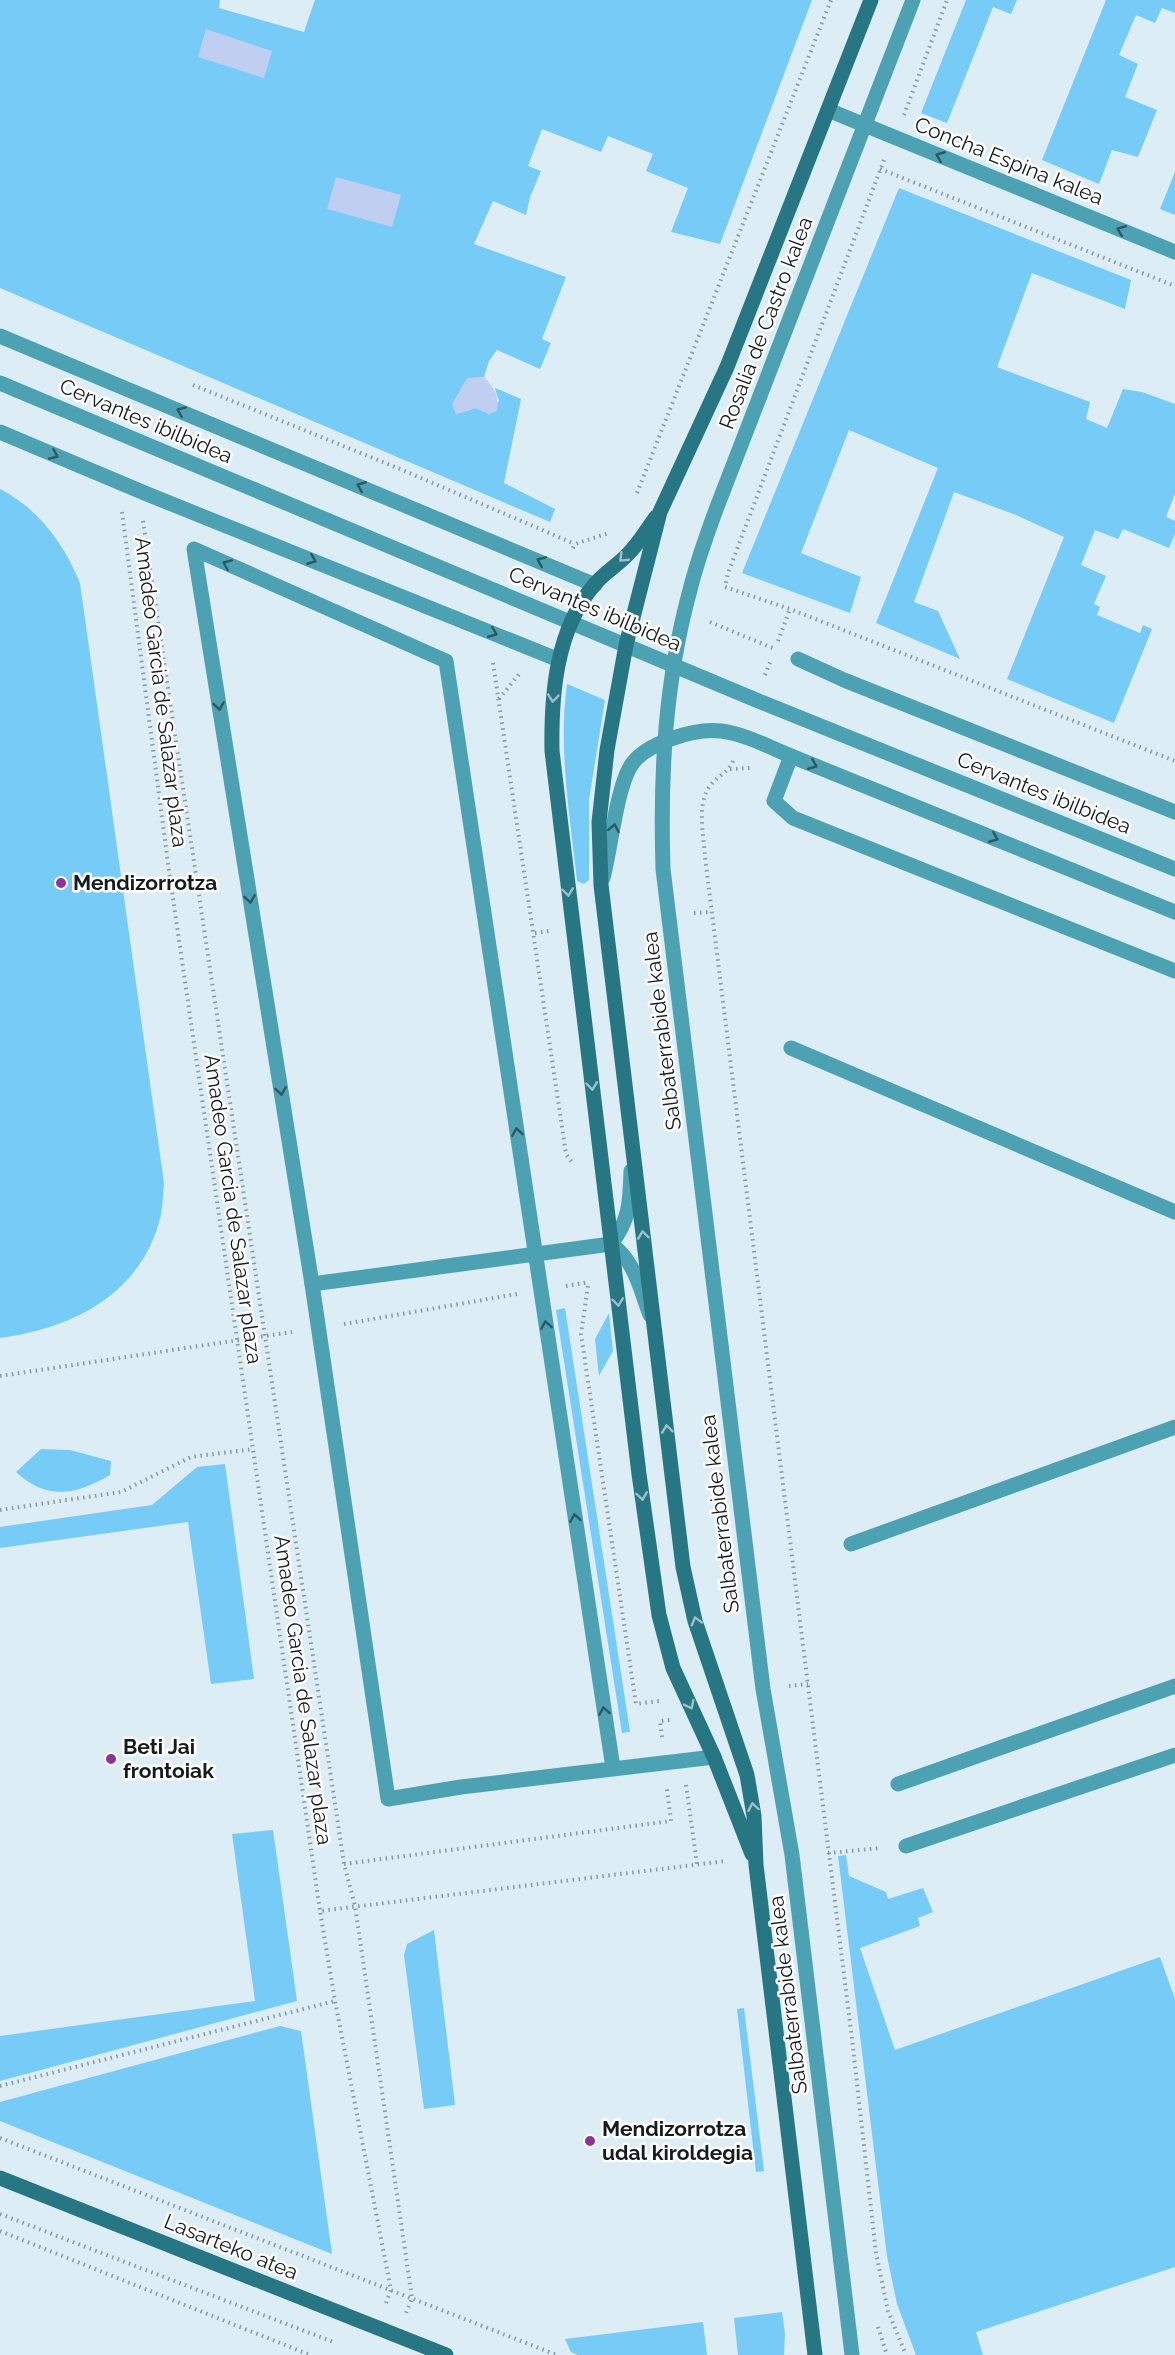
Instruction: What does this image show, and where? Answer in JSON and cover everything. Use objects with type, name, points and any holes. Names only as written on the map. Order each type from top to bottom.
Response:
[{"type":"street","name":"Rosalia de Castro kalea","points":[[626,645],[660,513],[727,367],[870,0]]},
{"type":"street","name":"Rosalia de Castro kalea","points":[[674,665],[689,591],[717,507],[913,0]]},
{"type":"street","name":"Concha Espina kalea","points":[[828,110],[1175,252]]},
{"type":"street","name":"Cervantes ibilbidea","points":[[0,336],[595,585]]},
{"type":"street","name":"Cervantes ibilbidea","points":[[0,383],[674,665],[1175,869]]},
{"type":"street","points":[[0,432],[147,494],[559,660]]},
{"type":"street","name":"Rosalia de Castro kalea","points":[[572,621],[595,585],[628,554],[660,513]]},
{"type":"street","points":[[613,1768],[446,661],[362,626],[194,549],[319,1328],[388,1799],[461,1787],[714,1757]]},
{"type":"street","name":"Salbaterrabide kalea","points":[[572,621],[559,660],[552,699],[552,751],[637,1462],[659,1615],[674,1668],[714,1757],[756,1865]]},
{"type":"street","name":"Salbaterrabide kalea","points":[[626,645],[602,789],[599,850],[601,885],[683,1567],[695,1621],[747,1774],[754,1816],[756,1865],[815,2355]]},
{"type":"street","name":"Cervantes ibilbidea","points":[[798,659],[844,680],[1175,812]]},
{"type":"street","name":"Salbaterrabide kalea","points":[[674,665],[664,741],[661,804],[670,928],[761,1678],[792,1855],[852,2355]]},
{"type":"street","points":[[601,885],[629,768],[643,753],[664,741],[719,731],[741,736],[1175,912]]},
{"type":"street","points":[[791,756],[774,801],[793,818],[1175,971]]},
{"type":"street","points":[[791,1048],[1175,1212]]},
{"type":"street","points":[[611,1244],[622,1230],[629,1209],[633,1150]]},
{"type":"street","points":[[312,1284],[611,1244],[624,1253],[633,1269],[655,1328]]},
{"type":"street","points":[[851,1544],[1175,1427]]},
{"type":"street","points":[[898,1784],[1175,1686]]},
{"type":"street","points":[[906,1846],[1175,1755]]},
{"type":"street","name":"Lasarteko atea","points":[[0,2178],[446,2355]]},
{"type":"path","points":[[635,498],[831,0]]},
{"type":"path","points":[[947,0],[880,169],[728,573],[725,587],[790,609],[1175,761]]},
{"type":"path","points":[[880,169],[1175,286]]},
{"type":"path","points":[[183,381],[400,469],[575,544],[613,532]]},
{"type":"path","points":[[147,494],[142,512],[344,1864],[355,1906],[412,2298],[398,2337]]},
{"type":"path","name":"Amadeo Garcia de Salazar plaza","points":[[122,511],[169,871],[320,1911],[335,2001],[391,2290]]},
{"type":"path","points":[[562,570],[575,544]]},
{"type":"path","points":[[499,699],[524,670],[531,649]]},
{"type":"path","points":[[730,768],[710,785],[702,803],[705,857],[876,2253],[888,2311],[906,2355]]},
{"type":"path","points":[[0,1376],[237,1342],[589,1282]]},
{"type":"path","points":[[0,1510],[121,1492],[191,1457],[253,1449]]},
{"type":"path","points":[[344,1864],[671,1821],[660,1721],[696,1717]]},
{"type":"path","points":[[828,1852],[906,1846]]},
{"type":"path","points":[[320,1911],[732,1860]]},
{"type":"path","points":[[0,2086],[335,2001]]},
{"type":"path","points":[[0,2138],[557,2355]]},
{"type":"path","points":[[0,2214],[347,2347]]},
{"type":"path","points":[[0,2231],[310,2355]]},
{"type":"path","points":[[875,2318],[887,2355]]},
{"type":"shaded area","points":[[0,0],[220,0],[219,8],[304,32],[315,0],[812,0],[720,244],[671,232],[688,188],[646,171],[653,154],[608,136],[601,152],[542,129],[528,166],[541,171],[530,197],[526,215],[493,201],[474,244],[566,277],[542,339],[551,343],[540,369],[497,350],[489,361],[484,377],[467,379],[456,414],[476,408],[489,414],[499,401],[495,388],[521,399],[504,483],[555,509],[550,522],[0,288]]},
{"type":"shaded area","points":[[966,0],[1017,0],[1011,14],[993,7],[947,123],[921,113]]},
{"type":"shaded area","points":[[1106,0],[1175,0],[1175,13],[1162,8],[1155,23],[1136,15],[1119,55],[1138,64],[1125,97],[1157,110],[1138,157],[1112,150],[1099,184],[1042,160]]},
{"type":"shaded area","points":[[206,29],[272,51],[264,78],[198,57]]},
{"type":"shaded area","points":[[1175,172],[1175,215],[1160,209]]},
{"type":"shaded area","points":[[336,177],[401,195],[392,227],[327,209]]},
{"type":"shaded area","points":[[899,188],[1131,280],[1125,309],[1032,273],[997,367],[1090,402],[1086,419],[1107,428],[1123,389],[1142,392],[1175,404],[1175,494],[1166,517],[1175,521],[1175,534],[1169,548],[1123,529],[1118,539],[1095,530],[1081,565],[1106,576],[1094,604],[1100,607],[1097,615],[1140,633],[1143,625],[1152,629],[1114,723],[1007,679],[1064,537],[1016,515],[954,492],[914,602],[938,611],[960,659],[876,623],[938,468],[849,430],[801,553],[861,577],[850,613],[742,573]]},
{"type":"shaded area","points":[[484,377],[495,392],[498,400],[497,411],[489,414],[476,408],[456,414],[452,404],[467,378]]},
{"type":"shaded area","name":"Mendizorrotza","points":[[0,489],[27,507],[49,529],[58,541],[80,583],[164,1183],[161,1215],[152,1243],[138,1266],[121,1286],[78,1316],[54,1326],[0,1338]]},
{"type":"shaded area","points":[[567,684],[605,700],[589,800],[589,880],[584,884],[577,881],[566,783],[564,733]]},
{"type":"shaded area","points":[[565,1308],[630,1732],[622,1733],[556,1310]]},
{"type":"shaded area","points":[[609,1313],[613,1351],[599,1376],[595,1339]]},
{"type":"shaded area","points":[[41,1449],[70,1450],[111,1461],[110,1475],[73,1490],[62,1492],[39,1488],[16,1472]]},
{"type":"shaded area","points":[[225,1464],[254,1679],[211,1684],[188,1522],[0,1548],[0,1527],[152,1505],[197,1467]]},
{"type":"shaded area","points":[[273,1830],[297,2001],[0,2081],[0,2036],[255,2001],[232,1834]]},
{"type":"shaded area","points":[[846,1855],[849,1876],[886,1892],[888,1899],[923,1888],[933,1912],[918,1918],[920,1926],[860,1948],[895,2050],[1160,1957],[1175,1999],[1175,2267],[976,2332],[983,2355],[916,2355],[897,2304],[887,2256],[838,1856]]},
{"type":"shaded area","points":[[434,1930],[455,2105],[424,2109],[404,1955],[407,1944]]},
{"type":"shaded area","points":[[744,2008],[764,2171],[756,2172],[737,2009]]},
{"type":"shaded area","points":[[280,2026],[301,2031],[332,2254],[0,2121],[0,2102]]},
{"type":"shaded area","points":[[782,2312],[785,2334],[784,2355],[738,2355],[734,2318]]},
{"type":"shaded area","points":[[703,2322],[707,2355],[578,2355],[571,2352],[565,2339]]},
{"type":"place","name":"Mendizorrotza","points":[[61,883]]},
{"type":"place","name":"Beti Jai frontoiak","points":[[111,1759]]},
{"type":"place","name":"Mendizorrotza udal kiroldegia","points":[[590,2141]]}]
